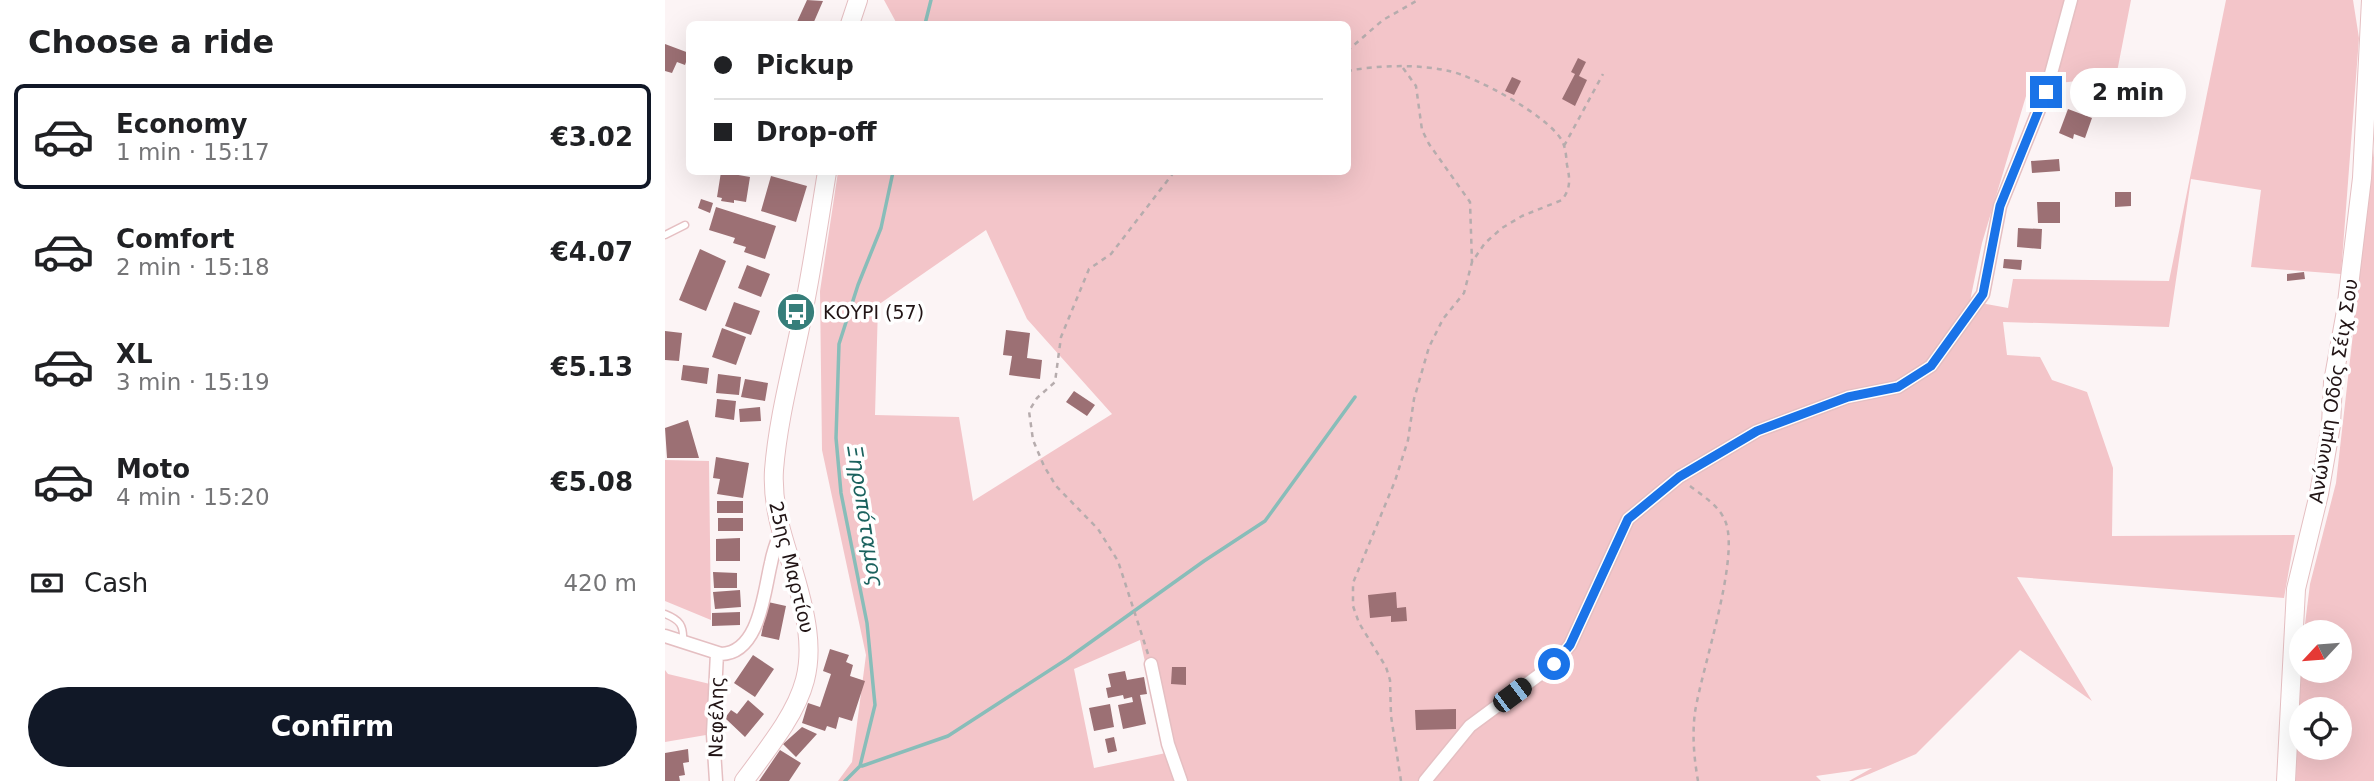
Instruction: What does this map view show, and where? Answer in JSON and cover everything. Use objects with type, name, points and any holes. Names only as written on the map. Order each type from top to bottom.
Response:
[{"type":"street","points":[[851,21],[858,0]]},
{"type":"street","points":[[1425,781],[1470,726],[1554,664],[1570,645],[1628,519],[1679,477],[1757,431],[1848,397],[1898,387],[1931,366],[1983,294],[2000,206],[2046,92],[2071,0]]},
{"type":"street","name":"Ανώνυμη Οδός Σέιχ Σου","points":[[2286,781],[2296,589],[2319,494],[2328,439],[2333,382],[2346,311],[2362,178],[2367,29],[2371,0]]},
{"type":"street","name":"25ης Μαρτίου","points":[[744,781],[794,709],[809,670],[810,637],[781,530],[774,493],[776,453],[826,175]]},
{"type":"street","points":[[665,636],[717,653],[730,654],[748,636],[763,609],[771,563],[781,530]]},
{"type":"street","name":"Νεφέλης","points":[[716,781],[713,734],[717,653]]},
{"type":"street","points":[[1151,664],[1168,744],[1181,781]]},
{"type":"lane","points":[[665,235],[685,225]]},
{"type":"lane","points":[[665,614],[680,622],[684,629],[683,642]]},
{"type":"path","points":[[1351,48],[1383,20],[1418,0]]},
{"type":"path","points":[[1351,71],[1403,68],[1450,71],[1534,112],[1560,137],[1570,183],[1562,200],[1522,216],[1502,228],[1485,243],[1472,262]]},
{"type":"path","points":[[1401,781],[1391,716],[1390,680],[1386,667],[1359,622],[1353,606],[1353,583],[1395,481],[1408,440],[1415,398],[1429,347],[1443,319],[1464,292],[1472,262],[1470,202],[1422,130],[1416,86],[1403,68]]},
{"type":"path","points":[[1564,146],[1603,74]]},
{"type":"path","points":[[1151,664],[1118,561],[1098,529],[1056,486],[1044,466],[1033,440],[1029,411],[1037,398],[1055,382],[1062,337],[1089,269],[1111,254],[1172,175]]},
{"type":"path","points":[[1679,477],[1720,510],[1727,526],[1728,561],[1695,713],[1693,753],[1698,781]]},
{"type":"shaded area","points":[[884,0],[2131,0],[2116,77],[2029,86],[1982,243],[1970,301],[2008,308],[2013,279],[2169,281],[2226,0],[2353,0],[2359,38],[2341,274],[2251,267],[2261,190],[2191,179],[2169,327],[2003,322],[2007,355],[2040,357],[2052,380],[2087,392],[2113,468],[2112,536],[2295,535],[2284,598],[2017,577],[2092,701],[2020,650],[1916,754],[1853,781],[1849,781],[1872,768],[1816,776],[1821,781],[838,781],[852,762],[866,655],[822,450],[820,291],[838,175],[1351,175],[1351,21],[895,21]],"holes":[[[986,230],[1027,319],[1112,414],[973,501],[959,417],[875,415],[878,305]],[[1140,640],[1166,753],[1094,768],[1074,669]]]},
{"type":"shaded area","points":[[2374,149],[2374,781],[2296,781],[2296,760],[2352,760],[2352,697],[2297,697],[2298,683],[2352,683],[2352,620],[2306,620],[2310,584],[2336,483]]},
{"type":"shaded area","points":[[665,460],[709,461],[711,620],[665,601]]},
{"type":"shaded area","points":[[665,670],[668,674],[710,684],[706,735],[665,742]]},
{"type":"building","points":[[807,0],[823,1],[814,21],[797,21]]},
{"type":"building","points":[[665,44],[686,52],[685,65],[677,62],[672,73],[665,71]]},
{"type":"building","points":[[1578,58],[1586,62],[1579,76],[1587,80],[1575,106],[1562,99],[1575,74],[1571,72]]},
{"type":"building","points":[[1512,77],[1521,81],[1514,95],[1505,91]]},
{"type":"building","points":[[2068,109],[2092,118],[2085,138],[2074,134],[2073,139],[2059,133]]},
{"type":"building","points":[[2059,159],[2060,171],[2032,173],[2031,161]]},
{"type":"building","points":[[721,175],[750,177],[746,202],[721,201],[722,198],[717,197]]},
{"type":"building","points":[[771,176],[807,186],[796,222],[761,211]]},
{"type":"building","points":[[2115,192],[2131,192],[2131,206],[2115,207]]},
{"type":"building","points":[[701,199],[713,203],[710,213],[698,208]]},
{"type":"building","points":[[2037,202],[2060,202],[2060,223],[2038,223]]},
{"type":"building","points":[[716,207],[776,226],[765,259],[744,252],[746,247],[733,243],[735,238],[709,230]]},
{"type":"building","points":[[2018,228],[2042,229],[2041,249],[2017,247]]},
{"type":"building","points":[[700,249],[726,261],[706,311],[679,300]]},
{"type":"building","points":[[2004,259],[2022,260],[2021,270],[2003,268]]},
{"type":"building","points":[[747,265],[770,274],[761,297],[738,288]]},
{"type":"building","points":[[2304,272],[2305,279],[2287,281],[2287,274]]},
{"type":"building","points":[[734,302],[760,311],[751,335],[725,326]]},
{"type":"building","points":[[722,328],[746,337],[736,365],[712,357]]},
{"type":"building","points":[[1006,330],[1030,333],[1027,358],[1042,360],[1040,379],[1009,375],[1012,356],[1003,355]]},
{"type":"building","points":[[665,331],[682,333],[679,361],[665,360]]},
{"type":"building","points":[[683,365],[709,368],[707,384],[681,380]]},
{"type":"building","points":[[718,374],[741,377],[739,395],[716,393]]},
{"type":"building","points":[[745,379],[768,383],[765,401],[741,397]]},
{"type":"building","points":[[1074,391],[1095,405],[1087,416],[1066,402]]},
{"type":"building","points":[[717,399],[736,401],[734,420],[715,417]]},
{"type":"building","points":[[760,407],[761,421],[740,422],[739,409]]},
{"type":"building","points":[[688,420],[699,458],[667,458],[665,428]]},
{"type":"building","points":[[716,457],[749,463],[743,498],[717,494],[720,479],[713,478]]},
{"type":"building","points":[[717,501],[743,501],[743,513],[717,513]]},
{"type":"building","points":[[718,518],[743,518],[743,531],[718,531]]},
{"type":"building","points":[[740,538],[740,561],[716,561],[716,539]]},
{"type":"building","points":[[713,572],[737,573],[737,588],[714,588]]},
{"type":"building","points":[[740,590],[741,607],[715,609],[713,592]]},
{"type":"building","points":[[1396,592],[1397,608],[1406,607],[1407,621],[1391,622],[1391,616],[1370,618],[1368,595]]},
{"type":"building","points":[[768,602],[786,606],[779,640],[761,636]]},
{"type":"building","points":[[740,612],[740,625],[712,626],[712,613]]},
{"type":"building","points":[[830,649],[849,655],[846,662],[853,665],[850,676],[865,681],[852,721],[839,717],[836,729],[827,726],[825,731],[802,723],[808,703],[820,707],[831,674],[823,671]]},
{"type":"building","points":[[753,655],[774,669],[755,697],[734,683]]},
{"type":"building","points":[[1172,667],[1186,667],[1186,685],[1171,684]]},
{"type":"building","points":[[1125,671],[1127,680],[1144,677],[1147,694],[1140,695],[1146,724],[1123,729],[1118,705],[1133,702],[1132,697],[1124,699],[1123,695],[1108,698],[1106,688],[1111,687],[1108,674]]},
{"type":"building","points":[[748,700],[764,714],[745,737],[725,718],[731,710],[737,714]]},
{"type":"building","points":[[1110,704],[1114,727],[1094,731],[1089,708]]},
{"type":"building","points":[[1456,709],[1456,729],[1416,730],[1415,710]]},
{"type":"building","points":[[802,727],[817,734],[796,757],[783,744]]},
{"type":"building","points":[[1114,737],[1117,751],[1108,753],[1105,739]]},
{"type":"building","points":[[688,749],[689,762],[683,763],[685,775],[679,776],[680,781],[665,781],[665,753]]},
{"type":"building","points":[[780,750],[801,763],[789,781],[759,781]]},
{"type":"waterway","name":"Ξηροπόταμος","points":[[926,21],[931,0]]},
{"type":"waterway","name":"Ξηροπόταμος","points":[[845,781],[860,766],[875,705],[867,623],[841,493],[836,438],[839,344],[858,285],[881,228],[892,175]]},
{"type":"waterway","points":[[862,766],[948,736],[1067,659],[1265,521],[1355,397]]},
{"type":"place","name":"ΚΟΥΡΙ (57)","points":[[796,312]]},
{"type":"route","points":[[1554,664],[1570,645],[1628,519],[1679,477],[1757,431],[1848,397],[1898,387],[1931,366],[1983,294],[2000,206],[2046,92]]}]
